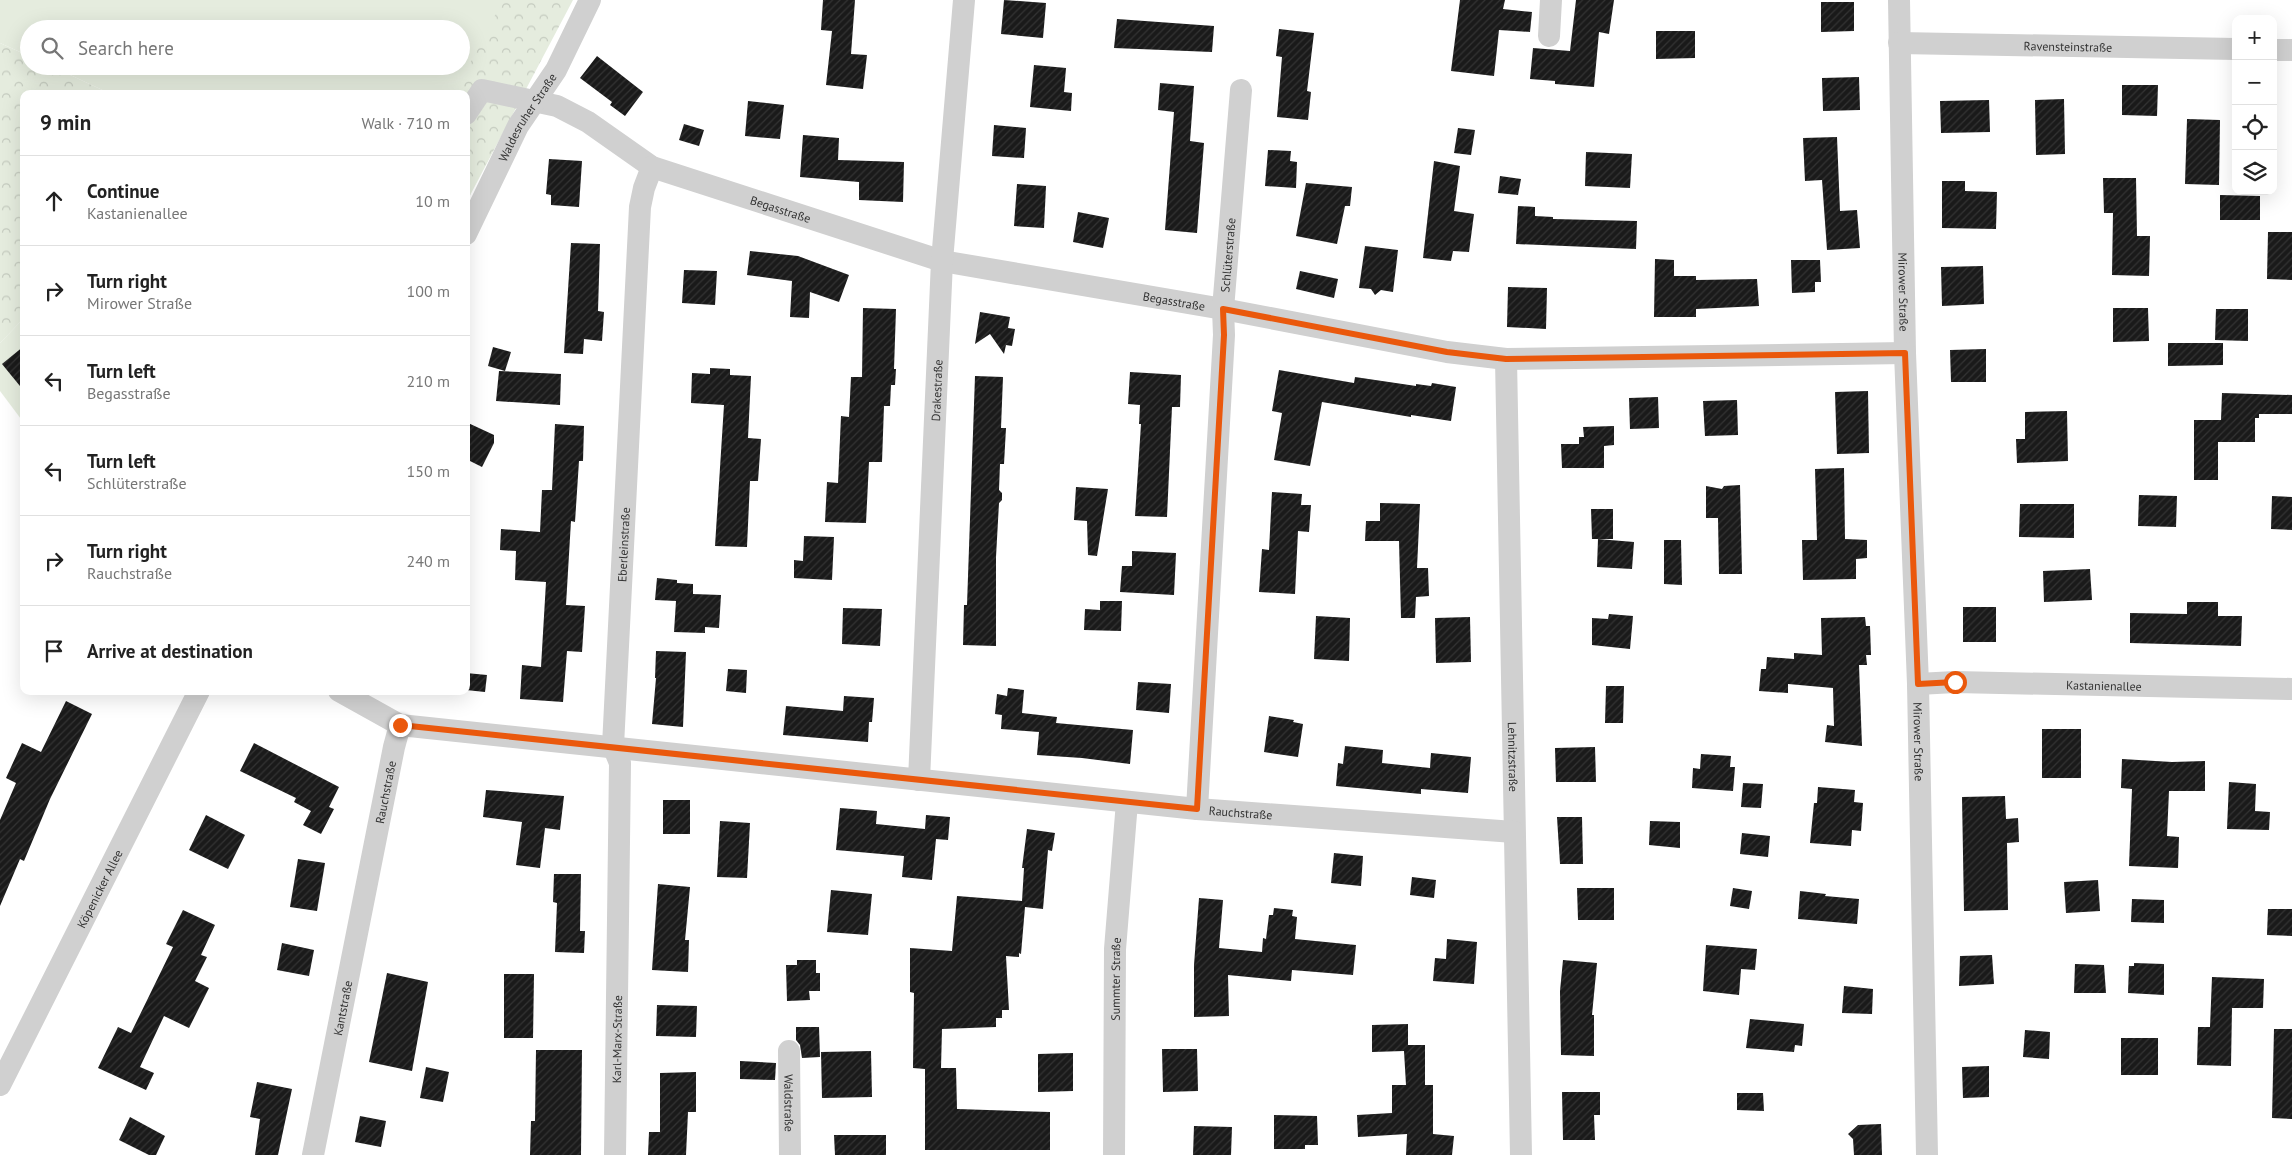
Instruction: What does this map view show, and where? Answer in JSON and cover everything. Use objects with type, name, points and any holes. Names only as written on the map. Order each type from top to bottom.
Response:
[{"type":"street","name":"Waldesruher Straße","points":[[470,226],[518,126],[556,70],[590,0]]},
{"type":"street","name":"Drakestraße","points":[[919,780],[942,261],[964,0]]},
{"type":"street","points":[[1549,36],[1551,0]]},
{"type":"street","name":"Mirower Straße","points":[[1899,0],[1905,353],[1918,684],[1927,1155]]},
{"type":"street","name":"Ravensteinstraße","points":[[1900,43],[2232,49]]},
{"type":"street","points":[[2277,50],[2292,50]]},
{"type":"street","name":"Begasstraße","points":[[470,108],[482,90],[557,106],[588,122],[652,167],[942,261],[1223,309],[1447,352],[1506,359],[1905,353]]},
{"type":"street","name":"Schlüterstraße","points":[[1197,809],[1224,335],[1223,309],[1241,90]]},
{"type":"street","name":"Eberleinstraße","points":[[617,922],[620,763],[613,746],[640,207],[644,188],[652,167]]},
{"type":"street","name":"Lehnitzstraße","points":[[1506,359],[1521,1155]]},
{"type":"street","name":"Kastanienallee","points":[[1918,684],[1955,682],[2292,689]]},
{"type":"street","name":"Köpenicker Allee","points":[[0,1085],[197,695]]},
{"type":"street","name":"Rauchstraße","points":[[346,695],[400,725],[1197,809],[1514,832]]},
{"type":"street","name":"Rauchstraße","points":[[373,860],[394,747],[400,725]]},
{"type":"street","name":"Summter Straße","points":[[1114,1155],[1116,949],[1126,802]]},
{"type":"street","name":"Kantstraße","points":[[312,1155],[373,860]]},
{"type":"street","name":"Karl-Marx-Straße","points":[[616,1155],[617,922]]},
{"type":"street","name":"Waldstraße","points":[[789,1051],[790,1155]]},
{"type":"green space","points":[[0,0],[503,0],[470,63],[470,20],[20,20],[20,52],[0,43]]},
{"type":"green space","points":[[500,0],[573,0],[470,195],[470,90],[451,90],[459,75],[470,75],[470,55]]},
{"type":"green space","points":[[0,43],[20,52],[20,75],[70,75],[102,90],[20,90],[20,322],[0,343]]},
{"type":"green space","points":[[70,75],[464,75],[456,90],[102,90]]},
{"type":"green space","points":[[20,322],[20,418],[0,391],[0,343]]},
{"type":"building","points":[[823,0],[855,0],[851,54],[867,55],[863,89],[826,85],[832,31],[821,30]]},
{"type":"building","points":[[1004,0],[1046,3],[1043,38],[1001,34]]},
{"type":"building","points":[[1460,0],[1505,0],[1503,9],[1532,12],[1530,32],[1499,30],[1494,76],[1451,71]]},
{"type":"building","points":[[1576,0],[1614,0],[1609,34],[1599,32],[1594,87],[1555,84],[1555,81],[1530,79],[1533,48],[1570,51]]},
{"type":"building","points":[[1821,2],[1854,2],[1854,31],[1821,32]]},
{"type":"building","points":[[1117,19],[1214,26],[1212,52],[1114,48]]},
{"type":"building","points":[[1279,29],[1314,33],[1307,91],[1311,92],[1308,120],[1277,117],[1282,57],[1276,56]]},
{"type":"building","points":[[1656,31],[1695,31],[1695,58],[1656,59]]},
{"type":"building","points":[[597,56],[643,92],[625,116],[610,105],[612,102],[580,78]]},
{"type":"building","points":[[1034,65],[1066,68],[1064,92],[1072,93],[1071,111],[1030,107]]},
{"type":"building","points":[[1859,77],[1860,110],[1823,111],[1822,78]]},
{"type":"building","points":[[1160,83],[1194,86],[1190,141],[1204,143],[1197,233],[1165,230],[1174,112],[1158,110]]},
{"type":"building","points":[[2122,85],[2158,85],[2157,116],[2122,115]]},
{"type":"building","points":[[2064,99],[2065,154],[2036,155],[2035,100]]},
{"type":"building","points":[[1989,100],[1990,132],[1941,133],[1940,101]]},
{"type":"building","points":[[748,101],[784,105],[780,139],[745,136]]},
{"type":"building","points":[[2187,119],[2220,120],[2219,185],[2185,184]]},
{"type":"building","points":[[684,124],[704,130],[699,146],[679,140]]},
{"type":"building","points":[[994,125],[1026,128],[1024,158],[992,156]]},
{"type":"building","points":[[1458,128],[1475,130],[1471,155],[1454,153]]},
{"type":"building","points":[[803,135],[839,138],[838,160],[904,162],[903,202],[859,200],[859,182],[800,177]]},
{"type":"building","points":[[1837,137],[1840,211],[1857,210],[1860,248],[1827,250],[1822,180],[1805,181],[1803,138]]},
{"type":"building","points":[[1268,150],[1291,151],[1290,161],[1297,162],[1296,188],[1265,186]]},
{"type":"building","points":[[1586,152],[1632,154],[1630,188],[1585,186]]},
{"type":"building","points":[[549,159],[582,161],[579,207],[551,205],[551,195],[546,194]]},
{"type":"building","points":[[1434,161],[1460,166],[1454,211],[1474,214],[1469,252],[1453,251],[1451,261],[1423,258]]},
{"type":"building","points":[[1500,176],[1521,179],[1518,195],[1498,193]]},
{"type":"building","points":[[2103,178],[2136,178],[2137,236],[2150,236],[2149,276],[2112,275],[2113,213],[2104,213]]},
{"type":"building","points":[[1942,181],[1965,181],[1965,191],[1997,192],[1996,229],[1942,228]]},
{"type":"building","points":[[1306,183],[1352,187],[1350,206],[1345,206],[1337,244],[1296,236]]},
{"type":"building","points":[[1017,184],[1046,186],[1044,228],[1014,226]]},
{"type":"building","points":[[2220,195],[2260,196],[2260,220],[2220,220]]},
{"type":"building","points":[[1518,206],[1535,207],[1535,216],[1553,217],[1553,219],[1637,221],[1636,249],[1516,244]]},
{"type":"building","points":[[1078,212],[1109,218],[1103,248],[1073,242]]},
{"type":"building","points":[[2268,232],[2292,232],[2292,280],[2267,279]]},
{"type":"building","points":[[571,243],[600,244],[598,311],[604,312],[602,341],[584,339],[583,354],[564,353]]},
{"type":"building","points":[[1365,246],[1398,250],[1393,292],[1381,290],[1375,295],[1371,289],[1359,288]]},
{"type":"building","points":[[750,251],[798,256],[849,275],[839,302],[810,292],[809,318],[790,317],[792,281],[747,275]]},
{"type":"building","points":[[1655,259],[1674,260],[1674,276],[1696,276],[1696,280],[1757,279],[1759,306],[1696,309],[1696,317],[1654,317]]},
{"type":"building","points":[[1791,260],[1820,260],[1821,282],[1815,282],[1815,292],[1792,293]]},
{"type":"building","points":[[1983,266],[1984,304],[1942,306],[1941,267]]},
{"type":"building","points":[[684,270],[717,271],[715,305],[682,303]]},
{"type":"building","points":[[1300,271],[1338,279],[1334,298],[1296,289]]},
{"type":"building","points":[[1508,287],[1547,288],[1546,329],[1507,327]]},
{"type":"building","points":[[863,308],[896,309],[895,385],[891,385],[890,406],[884,406],[882,462],[869,462],[866,523],[825,522],[827,482],[838,483],[841,416],[849,417],[851,377],[862,377]]},
{"type":"building","points":[[2113,308],[2148,308],[2149,341],[2113,342]]},
{"type":"building","points":[[2216,309],[2248,309],[2248,341],[2215,340]]},
{"type":"building","points":[[980,312],[1010,317],[1008,328],[1015,329],[1012,346],[1006,345],[1004,354],[990,334],[975,344]]},
{"type":"building","points":[[2168,343],[2223,343],[2223,365],[2168,366]]},
{"type":"building","points":[[493,347],[511,352],[505,371],[488,366]]},
{"type":"building","points":[[20,349],[20,386],[2,364]]},
{"type":"building","points":[[1986,349],[1986,382],[1951,382],[1950,350]]},
{"type":"building","points":[[710,368],[730,369],[730,375],[751,376],[748,438],[761,439],[758,481],[750,481],[747,547],[715,546],[724,405],[691,403],[692,373],[710,374]]},
{"type":"building","points":[[1279,370],[1354,383],[1355,377],[1416,386],[1416,384],[1431,386],[1432,383],[1456,387],[1451,421],[1411,415],[1411,417],[1322,402],[1310,466],[1274,460],[1282,413],[1272,411]]},
{"type":"building","points":[[499,371],[561,374],[560,405],[496,401]]},
{"type":"building","points":[[1130,372],[1181,375],[1180,407],[1172,407],[1167,517],[1135,516],[1141,424],[1139,424],[1140,405],[1128,404]]},
{"type":"building","points":[[975,376],[1003,377],[1001,428],[1006,428],[1004,464],[1000,464],[999,490],[1002,493],[1002,500],[999,503],[996,557],[996,646],[963,645],[964,605],[967,605]]},
{"type":"building","points":[[1868,391],[1869,453],[1837,454],[1835,392]]},
{"type":"building","points":[[2222,393],[2292,395],[2292,414],[2259,414],[2259,418],[2255,418],[2255,442],[2218,442],[2218,480],[2194,480],[2194,420],[2221,420]]},
{"type":"building","points":[[1658,397],[1659,428],[1630,429],[1629,398]]},
{"type":"building","points":[[1737,400],[1738,435],[1705,436],[1703,401]]},
{"type":"building","points":[[2067,411],[2068,461],[2017,463],[2016,439],[2025,439],[2025,412]]},
{"type":"building","points":[[470,424],[494,435],[494,443],[482,467],[470,461]]},
{"type":"building","points":[[555,424],[584,426],[583,461],[579,461],[575,522],[571,521],[566,605],[585,606],[582,652],[567,651],[563,702],[520,699],[522,665],[541,667],[546,582],[515,580],[516,551],[500,550],[501,529],[540,532],[542,490],[552,490]]},
{"type":"building","points":[[1614,426],[1614,445],[1604,446],[1604,468],[1562,468],[1561,444],[1579,444],[1579,437],[1584,437],[1583,427]]},
{"type":"building","points":[[1844,468],[1845,539],[1867,540],[1867,558],[1856,559],[1856,579],[1803,580],[1802,540],[1817,540],[1815,469]]},
{"type":"building","points":[[1740,485],[1742,574],[1719,574],[1718,518],[1706,518],[1706,486],[1722,489],[1724,486]]},
{"type":"building","points":[[1076,487],[1108,489],[1097,556],[1088,555],[1087,521],[1074,520]]},
{"type":"building","points":[[1272,492],[1302,494],[1301,505],[1311,505],[1309,532],[1298,531],[1295,594],[1259,592],[1262,549],[1269,550]]},
{"type":"building","points":[[2139,495],[2177,496],[2176,527],[2138,526]]},
{"type":"building","points":[[2272,496],[2292,497],[2292,530],[2271,529]]},
{"type":"building","points":[[1380,503],[1420,504],[1417,568],[1428,568],[1429,596],[1416,597],[1415,618],[1401,618],[1399,541],[1365,541],[1366,521],[1380,521]]},
{"type":"building","points":[[2020,504],[2074,504],[2074,538],[2019,537]]},
{"type":"building","points":[[1591,509],[1613,509],[1613,539],[1592,539]]},
{"type":"building","points":[[804,536],[834,537],[832,580],[794,578],[794,560],[803,561]]},
{"type":"building","points":[[1598,539],[1634,542],[1632,569],[1597,567]]},
{"type":"building","points":[[1664,540],[1681,540],[1682,585],[1664,584]]},
{"type":"building","points":[[1132,551],[1176,553],[1174,595],[1120,592],[1122,566],[1132,566]]},
{"type":"building","points":[[2090,569],[2092,600],[2044,602],[2043,571]]},
{"type":"building","points":[[657,578],[677,580],[677,583],[693,584],[693,594],[721,595],[719,628],[705,627],[705,633],[674,632],[676,601],[655,600]]},
{"type":"building","points":[[1100,601],[1122,601],[1121,631],[1084,630],[1085,609],[1100,610]]},
{"type":"building","points":[[2187,602],[2218,602],[2218,616],[2242,616],[2241,646],[2130,643],[2130,613],[2187,614]]},
{"type":"building","points":[[1963,607],[1996,607],[1996,642],[1963,642]]},
{"type":"building","points":[[843,608],[882,609],[880,646],[842,644]]},
{"type":"building","points":[[1609,614],[1633,616],[1630,649],[1592,645],[1592,618],[1608,619]]},
{"type":"building","points":[[1316,616],[1350,618],[1349,661],[1314,659]]},
{"type":"building","points":[[1470,617],[1471,662],[1436,663],[1435,618]]},
{"type":"building","points":[[1865,617],[1866,626],[1870,626],[1871,655],[1866,655],[1867,665],[1859,665],[1862,746],[1825,742],[1827,725],[1834,726],[1833,688],[1788,684],[1788,693],[1759,691],[1761,669],[1766,669],[1767,657],[1794,659],[1794,653],[1822,655],[1821,618]]},
{"type":"building","points":[[656,651],[686,652],[683,727],[652,724]]},
{"type":"building","points":[[728,669],[747,670],[746,693],[726,691]]},
{"type":"building","points":[[470,673],[487,675],[485,692],[470,690]]},
{"type":"building","points":[[1138,682],[1171,684],[1169,713],[1136,710]]},
{"type":"building","points":[[1606,686],[1624,686],[1623,723],[1605,723]]},
{"type":"building","points":[[1008,688],[1024,690],[1022,713],[1057,717],[1056,723],[1133,730],[1130,764],[1037,755],[1039,732],[1001,729],[1002,715],[995,714],[997,694],[1007,696]]},
{"type":"building","points":[[844,696],[874,698],[872,722],[869,722],[868,742],[783,735],[786,706],[843,711]]},
{"type":"building","points":[[66,701],[92,714],[50,799],[24,861],[20,859],[0,906],[0,820],[16,783],[6,778],[22,743],[41,752]]},
{"type":"building","points":[[1269,716],[1294,720],[1293,722],[1303,724],[1298,757],[1264,752]]},
{"type":"building","points":[[2042,729],[2081,729],[2081,778],[2042,778]]},
{"type":"building","points":[[254,743],[339,787],[329,807],[334,809],[321,834],[303,825],[311,811],[294,802],[296,798],[240,771]]},
{"type":"building","points":[[1345,746],[1383,750],[1382,763],[1430,768],[1431,753],[1471,757],[1468,793],[1421,789],[1421,794],[1336,786],[1338,763],[1343,764]]},
{"type":"building","points":[[1595,747],[1596,782],[1556,782],[1555,748]]},
{"type":"building","points":[[1701,754],[1731,756],[1730,767],[1735,767],[1733,791],[1692,788],[1693,768],[1700,769]]},
{"type":"building","points":[[2122,759],[2172,762],[2205,761],[2205,791],[2169,791],[2167,836],[2179,837],[2178,868],[2129,866],[2132,789],[2121,788]]},
{"type":"building","points":[[2229,782],[2256,784],[2255,811],[2270,812],[2269,830],[2227,829]]},
{"type":"building","points":[[1743,783],[1763,784],[1761,808],[1741,807]]},
{"type":"building","points":[[1818,787],[1855,790],[1854,802],[1863,803],[1861,831],[1852,830],[1851,846],[1810,843],[1814,803],[1817,803]]},
{"type":"building","points":[[486,790],[564,796],[560,830],[545,828],[540,868],[516,865],[522,822],[483,817]]},
{"type":"building","points":[[2005,796],[2006,819],[2018,818],[2019,842],[2007,843],[2008,910],[1964,911],[1962,797]]},
{"type":"building","points":[[663,800],[690,800],[690,834],[663,834]]},
{"type":"building","points":[[840,808],[877,811],[876,824],[925,829],[926,815],[950,817],[948,840],[936,839],[932,880],[902,877],[904,856],[836,850]]},
{"type":"building","points":[[206,815],[245,835],[228,869],[189,850]]},
{"type":"building","points":[[1557,817],[1582,817],[1583,864],[1560,864]]},
{"type":"building","points":[[720,821],[750,823],[747,878],[717,877]]},
{"type":"building","points":[[1650,821],[1680,822],[1680,848],[1649,845]]},
{"type":"building","points":[[1027,829],[1055,833],[1052,851],[1048,850],[1043,909],[1025,907],[1021,954],[1019,953],[1019,957],[1006,956],[1009,1010],[1002,1010],[1002,1018],[996,1018],[996,1027],[942,1029],[941,1068],[956,1068],[957,1109],[1050,1112],[1050,1150],[925,1150],[925,1069],[913,1068],[914,993],[910,992],[910,948],[952,951],[957,896],[1022,901],[1024,868],[1022,868]]},
{"type":"building","points":[[1742,833],[1770,836],[1768,857],[1740,854]]},
{"type":"building","points":[[1334,853],[1363,856],[1361,886],[1331,883]]},
{"type":"building","points":[[298,859],[325,863],[317,911],[290,907]]},
{"type":"building","points":[[554,874],[581,874],[580,931],[585,931],[584,953],[555,952],[557,903],[553,902]]},
{"type":"building","points":[[1412,877],[1436,880],[1434,898],[1410,895]]},
{"type":"building","points":[[2098,880],[2100,911],[2066,913],[2064,882]]},
{"type":"building","points":[[658,884],[690,887],[685,940],[689,940],[688,972],[652,970]]},
{"type":"building","points":[[1577,888],[1614,888],[1614,920],[1578,920]]},
{"type":"building","points":[[1733,888],[1752,891],[1749,909],[1730,906]]},
{"type":"building","points":[[831,890],[872,894],[868,935],[827,932]]},
{"type":"building","points":[[1800,891],[1826,894],[1825,896],[1859,899],[1857,924],[1798,919]]},
{"type":"building","points":[[1199,898],[1223,900],[1219,948],[1262,952],[1263,938],[1266,939],[1269,915],[1273,915],[1274,908],[1293,910],[1292,916],[1297,917],[1295,939],[1356,945],[1353,975],[1292,970],[1291,981],[1228,975],[1229,1016],[1194,1017],[1194,965]]},
{"type":"building","points":[[2132,899],[2164,900],[2164,923],[2131,922]]},
{"type":"building","points":[[2268,909],[2292,909],[2292,936],[2267,935]]},
{"type":"building","points":[[183,910],[215,925],[201,955],[207,957],[195,981],[209,988],[189,1028],[164,1016],[140,1067],[154,1073],[146,1090],[98,1068],[118,1027],[131,1033],[173,947],[166,944]]},
{"type":"building","points":[[1447,939],[1477,942],[1474,984],[1433,981],[1435,958],[1446,959]]},
{"type":"building","points":[[282,943],[314,950],[309,976],[277,970]]},
{"type":"building","points":[[1706,945],[1757,949],[1755,970],[1741,969],[1739,995],[1703,991]]},
{"type":"building","points":[[1992,955],[1994,984],[1959,986],[1960,956]]},
{"type":"building","points":[[797,960],[816,960],[816,973],[820,973],[820,991],[809,991],[810,1000],[787,1001],[786,965],[797,965]]},
{"type":"building","points":[[1563,960],[1597,963],[1592,1015],[1594,1015],[1594,1056],[1561,1055],[1560,991]]},
{"type":"building","points":[[2134,963],[2164,964],[2164,995],[2128,993],[2129,966],[2134,966]]},
{"type":"building","points":[[2075,964],[2104,965],[2106,993],[2074,993]]},
{"type":"building","points":[[387,973],[428,982],[412,1071],[369,1062]]},
{"type":"building","points":[[504,974],[534,974],[533,1038],[504,1038]]},
{"type":"building","points":[[2212,977],[2264,979],[2263,1008],[2232,1008],[2231,1066],[2197,1065],[2198,1027],[2210,1027]]},
{"type":"building","points":[[1844,986],[1873,989],[1872,1014],[1842,1013]]},
{"type":"building","points":[[657,1005],[697,1006],[696,1037],[656,1036]]},
{"type":"building","points":[[1750,1019],[1804,1024],[1802,1046],[1795,1045],[1794,1052],[1746,1048]]},
{"type":"building","points":[[1408,1024],[1408,1045],[1425,1045],[1425,1085],[1433,1085],[1433,1134],[1454,1136],[1452,1155],[1406,1155],[1407,1134],[1358,1137],[1357,1115],[1392,1113],[1392,1085],[1406,1085],[1404,1051],[1372,1052],[1372,1025]]},
{"type":"building","points":[[796,1027],[819,1027],[820,1057],[802,1058],[800,1045],[796,1040]]},
{"type":"building","points":[[2274,1029],[2292,1029],[2292,1119],[2272,1118]]},
{"type":"building","points":[[2025,1030],[2050,1032],[2049,1059],[2023,1057]]},
{"type":"building","points":[[2121,1038],[2158,1038],[2158,1075],[2121,1075]]},
{"type":"building","points":[[1162,1049],[1197,1049],[1198,1091],[1163,1092]]},
{"type":"building","points":[[536,1050],[582,1050],[581,1155],[530,1155],[531,1121],[535,1121]]},
{"type":"building","points":[[871,1051],[872,1097],[822,1098],[821,1052]]},
{"type":"building","points":[[1073,1053],[1073,1091],[1038,1092],[1038,1054]]},
{"type":"building","points":[[740,1061],[776,1063],[775,1080],[740,1079]]},
{"type":"building","points":[[1989,1066],[1989,1097],[1963,1098],[1962,1067]]},
{"type":"building","points":[[426,1067],[449,1072],[443,1102],[420,1098]]},
{"type":"building","points":[[696,1072],[696,1112],[688,1112],[686,1155],[648,1155],[649,1132],[660,1132],[660,1073]]},
{"type":"building","points":[[257,1082],[292,1089],[278,1155],[255,1155],[260,1119],[250,1117]]},
{"type":"building","points":[[1562,1092],[1600,1092],[1600,1115],[1594,1115],[1595,1140],[1563,1140]]},
{"type":"building","points":[[1737,1093],[1763,1093],[1764,1111],[1737,1110]]},
{"type":"building","points":[[1274,1115],[1317,1116],[1318,1145],[1305,1145],[1305,1149],[1274,1149]]},
{"type":"building","points":[[360,1116],[386,1121],[381,1147],[355,1142]]},
{"type":"building","points":[[130,1117],[165,1136],[156,1155],[149,1155],[119,1140]]},
{"type":"building","points":[[1881,1124],[1882,1155],[1854,1155],[1853,1139],[1848,1134],[1858,1125]]},
{"type":"building","points":[[1194,1126],[1232,1127],[1231,1155],[1193,1155]]},
{"type":"building","points":[[834,1135],[886,1135],[886,1155],[835,1155]]},
{"type":"route","points":[[400,725],[1197,809],[1224,335],[1223,309],[1447,352],[1506,359],[1905,353],[1918,684],[1955,682]]}]
